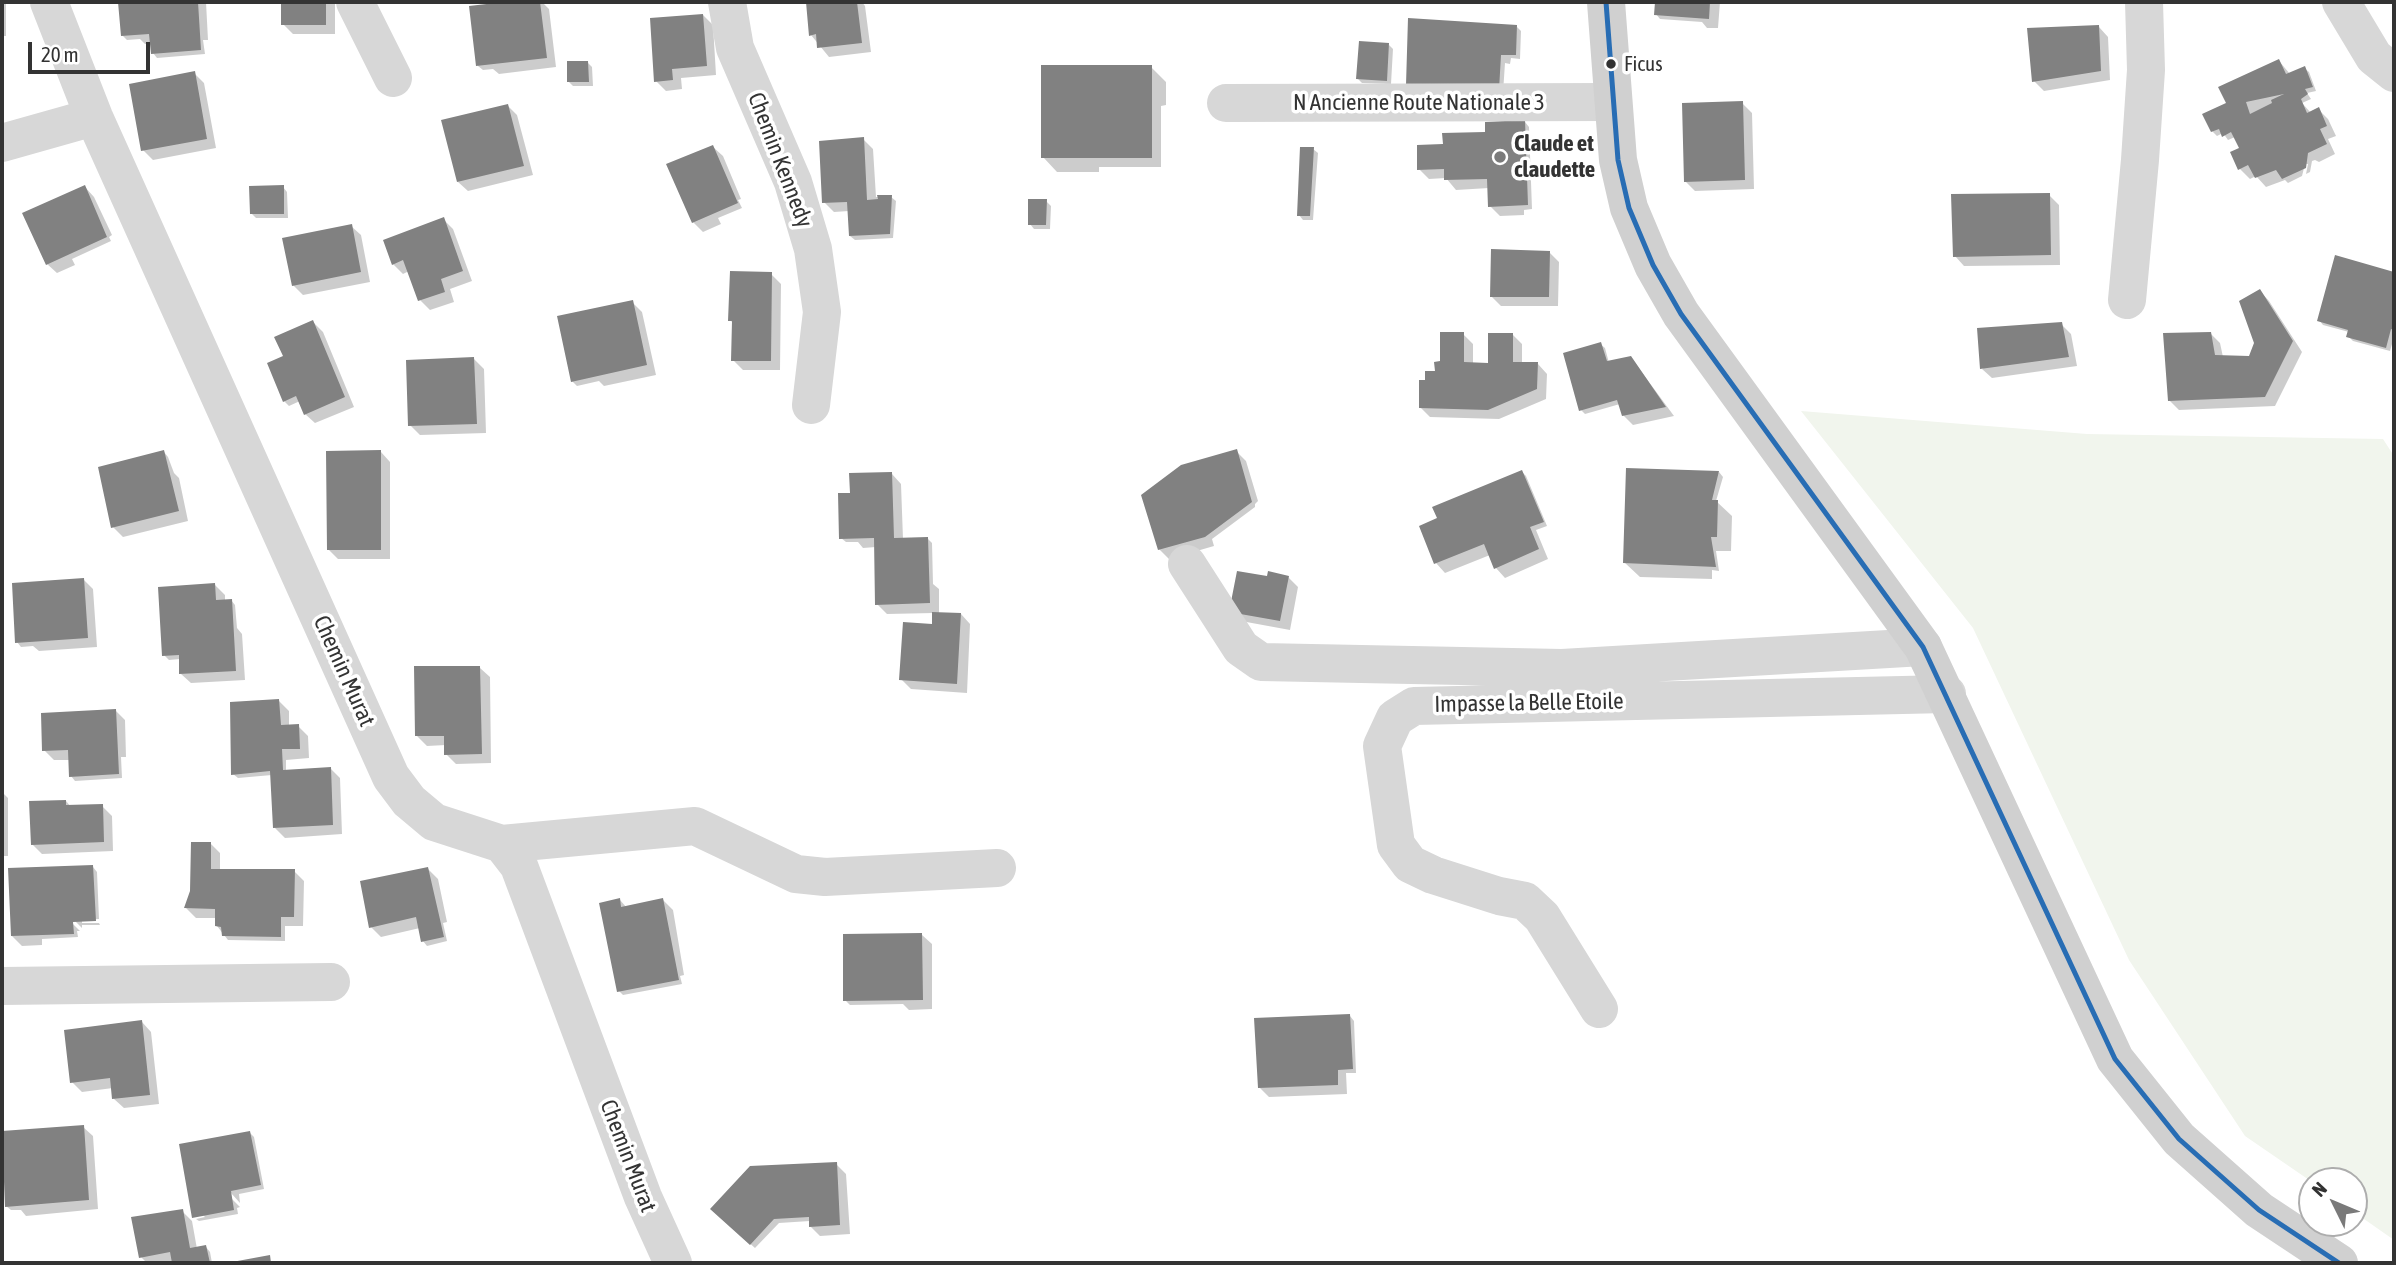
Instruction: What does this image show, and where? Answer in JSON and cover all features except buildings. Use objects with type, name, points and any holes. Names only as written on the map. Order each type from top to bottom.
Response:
[{"type":"main road","points":[[1606,2],[1618,160],[1629,208],[1653,265],[1681,314],[1923,646],[2115,1059],[2179,1139],[2259,1210],[2339,1263]]},
{"type":"street","name":"Chemin Murat","points":[[49,2],[94,117],[391,777],[409,801],[434,822],[502,844],[519,866],[643,1197],[673,1263]]},
{"type":"street","points":[[355,2],[393,78]]},
{"type":"street","name":"Chemin Kennedy","points":[[727,2],[735,48],[793,182],[813,249],[822,312],[811,405]]},
{"type":"street","points":[[2127,300],[2146,71],[2144,2]]},
{"type":"street","points":[[2341,2],[2374,57],[2394,73]]},
{"type":"street","name":"N Ancienne Route Nationale 3","points":[[1226,103],[1612,102]]},
{"type":"street","points":[[2,143],[94,117]]},
{"type":"street","points":[[1187,565],[1241,648],[1261,662],[1562,668],[1923,646]]},
{"type":"street","name":"Impasse la Belle Etoile","points":[[1599,1009],[1542,917],[1525,901],[1499,896],[1446,879],[1410,864],[1396,845],[1382,746],[1395,718],[1414,706],[1947,694]]},
{"type":"street","points":[[502,844],[695,826],[796,874],[825,877],[996,868]]},
{"type":"street","points":[[2,986],[331,982]]},
{"type":"shaded area","points":[[1801,411],[2087,434],[2383,439],[2394,456],[2394,1240],[2368,1222],[2368,1167],[2298,1167],[2298,1172],[2245,1136],[2129,960],[1973,628]]},
{"type":"transit line","points":[[1606,2],[1618,160],[1629,208],[1653,265],[1681,314],[1923,647],[2115,1059],[2179,1139],[2259,1210],[2339,1263]]},
{"type":"place","name":"Ficus","points":[[1611,64]]},
{"type":"place","name":"Claude et claudette","points":[[1500,157]]}]
